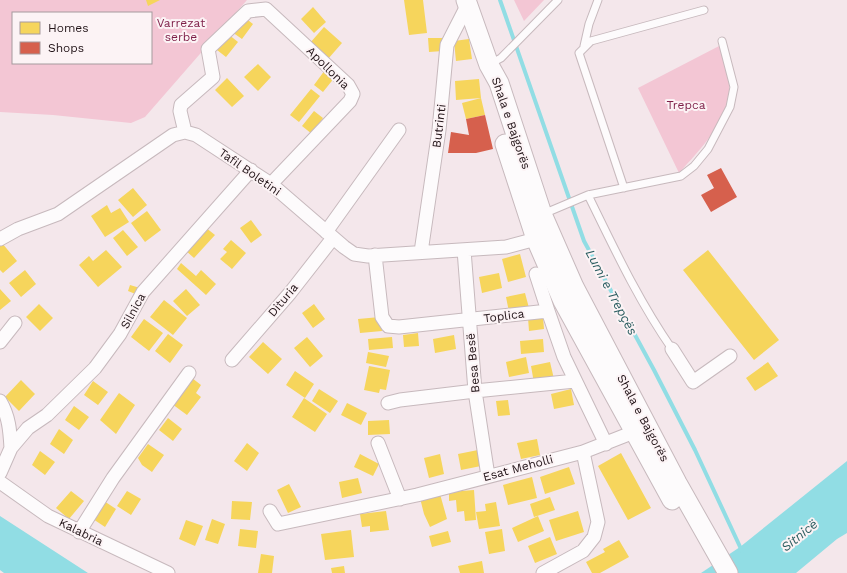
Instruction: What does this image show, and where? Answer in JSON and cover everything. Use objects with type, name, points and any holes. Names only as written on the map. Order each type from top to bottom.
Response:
[{"type":"main road","name":"Shala e Bajgorës","points":[[467,2],[495,62],[499,83],[543,214],[574,287],[713,573]]},
{"type":"main road","name":"Shala e Bajgorës","points":[[543,214],[536,239],[563,301],[634,432],[728,573]]},
{"type":"street","name":"Butrinti","points":[[421,252],[439,130],[447,45],[467,2]]},
{"type":"street","name":"Apollonia","points":[[185,132],[180,111],[181,105],[213,77],[208,49],[248,10],[266,9],[348,85],[352,94],[350,101],[271,184]]},
{"type":"street","name":"Dituria","points":[[232,360],[290,293],[399,130]]},
{"type":"street","name":"Tafil Boletini","points":[[185,132],[196,136],[271,184],[354,254],[375,255],[506,247],[536,239]]},
{"type":"street","points":[[0,239],[18,229],[58,214],[173,135],[185,132]]},
{"type":"street","name":"Silnica","points":[[0,473],[11,448],[28,428],[47,415],[95,368],[120,334],[143,292],[251,170]]},
{"type":"street","name":"Besa Besë","points":[[464,250],[475,391],[488,476]]},
{"type":"street","name":"Toplica","points":[[375,255],[382,318],[388,326],[399,327],[548,311]]},
{"type":"street","points":[[536,274],[564,357],[574,381],[606,444]]},
{"type":"street","points":[[0,342],[14,323]]},
{"type":"street","points":[[672,349],[693,382],[730,356]]},
{"type":"street","points":[[79,532],[113,478],[190,372]]},
{"type":"street","points":[[388,403],[400,400],[475,391],[574,381]]},
{"type":"street","name":"Silnica","points":[[0,402],[5,409],[10,425],[11,448]]},
{"type":"street","name":"Esat Meholli","points":[[270,511],[278,524],[400,499],[583,452],[634,432]]},
{"type":"street","points":[[378,443],[400,499]]},
{"type":"street","points":[[543,573],[583,551],[594,537],[598,522],[583,452]]},
{"type":"street","name":"Kalabria","points":[[0,482],[48,516],[168,573]]},
{"type":"lane","points":[[495,62],[558,0]]},
{"type":"lane","points":[[584,46],[589,24],[598,0]]},
{"type":"lane","points":[[624,188],[579,53],[584,46],[591,41],[704,10]]},
{"type":"lane","points":[[543,214],[588,195],[681,176],[694,166],[708,148],[730,107],[734,87],[722,41]]},
{"type":"lane","points":[[588,195],[628,277],[654,323],[672,349]]},
{"type":"green space","name":"Varrezat serbe","points":[[0,0],[247,0],[145,117],[131,123],[53,115],[0,112]]},
{"type":"green space","points":[[514,0],[544,0],[524,21]]},
{"type":"green space","name":"Trepca","points":[[721,45],[729,81],[729,94],[726,107],[721,119],[706,143],[679,173],[638,88]]},
{"type":"water","name":"Sitnicë","points":[[847,461],[847,533],[837,539],[796,573],[701,573],[740,547]]},
{"type":"water","points":[[0,516],[88,573],[4,573],[0,570]]},
{"type":"building: Homes","points":[[146,0],[160,0],[148,6]]},
{"type":"building: Homes","points":[[404,0],[423,0],[427,33],[409,35]]},
{"type":"building: Homes","points":[[313,7],[326,22],[314,33],[301,19]]},
{"type":"building: Homes","points":[[244,17],[253,24],[242,39],[232,32]]},
{"type":"building: Homes","points":[[324,27],[342,43],[328,59],[310,43]]},
{"type":"building: Homes","points":[[228,34],[238,42],[226,57],[217,50]]},
{"type":"building: Homes","points":[[428,38],[442,38],[443,51],[429,52]]},
{"type":"building: Homes","points":[[469,39],[472,59],[456,61],[454,41]]},
{"type":"building: Homes","points":[[258,64],[271,77],[258,91],[244,77]]},
{"type":"building: Homes","points":[[325,70],[335,77],[323,92],[314,85]]},
{"type":"building: Homes","points":[[227,78],[244,96],[232,107],[215,90]]},
{"type":"building: Homes","points":[[479,79],[481,98],[456,100],[455,81]]},
{"type":"building: Homes","points":[[311,89],[320,96],[299,122],[290,115]]},
{"type":"building: Homes","points":[[481,98],[485,115],[466,119],[462,103]]},
{"type":"building: Homes","points":[[314,111],[323,118],[312,134],[302,126]]},
{"type":"building: Homes","points":[[133,188],[147,205],[133,217],[118,200]]},
{"type":"building: Homes","points":[[107,205],[111,213],[120,208],[129,222],[105,237],[91,216]]},
{"type":"building: Homes","points":[[147,211],[161,230],[145,242],[131,223]]},
{"type":"building: Homes","points":[[251,220],[262,235],[251,243],[240,228]]},
{"type":"building: Homes","points":[[205,227],[215,235],[194,258],[185,250]]},
{"type":"building: Homes","points":[[123,230],[138,247],[127,256],[113,238]]},
{"type":"building: Homes","points":[[231,240],[246,253],[232,269],[220,259],[227,252],[223,249]]},
{"type":"building: Homes","points":[[2,243],[17,261],[3,273],[0,270],[0,245]]},
{"type":"building: Homes","points":[[106,250],[122,267],[98,287],[79,265],[89,256],[93,261]]},
{"type":"building: Homes","points":[[708,250],[779,340],[754,360],[683,270]]},
{"type":"building: Homes","points":[[520,254],[526,277],[508,282],[502,259]]},
{"type":"building: Homes","points":[[181,263],[196,276],[201,270],[216,284],[206,295],[177,269]]},
{"type":"building: Homes","points":[[25,270],[36,284],[21,297],[9,283]]},
{"type":"building: Homes","points":[[499,273],[502,288],[482,293],[479,277]]},
{"type":"building: Homes","points":[[130,285],[140,288],[138,295],[128,291]]},
{"type":"building: Homes","points":[[0,289],[11,301],[0,310]]},
{"type":"building: Homes","points":[[186,289],[200,305],[187,316],[173,301]]},
{"type":"building: Homes","points":[[525,293],[529,308],[509,312],[506,297]]},
{"type":"building: Homes","points":[[164,300],[187,318],[173,335],[150,317]]},
{"type":"building: Homes","points":[[39,304],[53,318],[40,331],[26,317]]},
{"type":"building: Homes","points":[[314,304],[325,319],[313,328],[302,313]]},
{"type":"building: Homes","points":[[380,317],[382,331],[360,333],[358,319]]},
{"type":"building: Homes","points":[[543,317],[544,329],[529,331],[528,318]]},
{"type":"building: Homes","points":[[144,319],[163,333],[149,351],[131,337]]},
{"type":"building: Homes","points":[[418,333],[419,346],[404,347],[403,335]]},
{"type":"building: Homes","points":[[168,334],[183,345],[170,363],[155,351]]},
{"type":"building: Homes","points":[[454,335],[456,349],[435,353],[433,339]]},
{"type":"building: Homes","points":[[307,337],[323,356],[310,367],[294,348]]},
{"type":"building: Homes","points":[[392,337],[393,348],[369,350],[368,339]]},
{"type":"building: Homes","points":[[543,339],[544,352],[521,354],[520,341]]},
{"type":"building: Homes","points":[[263,342],[282,359],[268,374],[249,357]]},
{"type":"building: Homes","points":[[368,352],[389,356],[386,367],[366,363]]},
{"type":"building: Homes","points":[[526,357],[529,373],[509,377],[506,362]]},
{"type":"building: Homes","points":[[550,362],[554,379],[534,383],[531,366]]},
{"type":"building: Homes","points":[[768,362],[778,376],[755,391],[746,378]]},
{"type":"building: Homes","points":[[369,366],[390,370],[386,390],[380,389],[379,393],[364,390]]},
{"type":"building: Homes","points":[[295,371],[314,384],[305,398],[286,385]]},
{"type":"building: Homes","points":[[192,378],[201,385],[196,393],[201,397],[187,415],[172,404]]},
{"type":"building: Homes","points":[[21,380],[35,394],[19,411],[5,397]]},
{"type":"building: Homes","points":[[93,381],[108,392],[98,405],[84,395]]},
{"type":"building: Homes","points":[[319,389],[338,401],[330,413],[312,401]]},
{"type":"building: Homes","points":[[571,389],[574,405],[554,409],[551,394]]},
{"type":"building: Homes","points":[[119,393],[135,405],[116,434],[100,420]]},
{"type":"building: Homes","points":[[304,398],[327,414],[315,432],[292,417]]},
{"type":"building: Homes","points":[[508,400],[510,415],[498,416],[496,401]]},
{"type":"building: Homes","points":[[347,403],[367,413],[361,425],[341,415]]},
{"type":"building: Homes","points":[[74,406],[89,417],[79,430],[65,420]]},
{"type":"building: Homes","points":[[168,418],[182,429],[173,441],[159,430]]},
{"type":"building: Homes","points":[[389,420],[390,434],[368,435],[368,421]]},
{"type":"building: Homes","points":[[59,429],[73,440],[64,454],[50,444]]},
{"type":"building: Homes","points":[[537,439],[540,455],[521,459],[517,443]]},
{"type":"building: Homes","points":[[247,443],[259,453],[247,471],[234,461]]},
{"type":"building: Homes","points":[[148,444],[164,455],[152,472],[142,465],[138,458]]},
{"type":"building: Homes","points":[[478,450],[481,466],[461,470],[458,454]]},
{"type":"building: Homes","points":[[40,451],[55,462],[45,475],[32,465]]},
{"type":"building: Homes","points":[[621,453],[651,508],[628,520],[598,466]]},
{"type":"building: Homes","points":[[360,454],[379,464],[373,476],[354,467]]},
{"type":"building: Homes","points":[[440,454],[444,474],[429,478],[424,458]]},
{"type":"building: Homes","points":[[569,467],[575,484],[545,494],[540,477]]},
{"type":"building: Homes","points":[[532,477],[537,498],[508,505],[503,485]]},
{"type":"building: Homes","points":[[358,478],[362,493],[342,498],[339,482]]},
{"type":"building: Homes","points":[[289,484],[301,507],[288,513],[277,490]]},
{"type":"building: Homes","points":[[474,490],[476,520],[465,521],[464,511],[457,512],[456,500],[449,501],[449,492]]},
{"type":"building: Homes","points":[[71,491],[84,501],[69,519],[56,508]]},
{"type":"building: Homes","points":[[127,491],[141,499],[131,515],[117,506]]},
{"type":"building: Homes","points":[[440,494],[447,519],[430,527],[424,514],[420,498]]},
{"type":"building: Homes","points":[[550,497],[555,510],[534,517],[530,504]]},
{"type":"building: Homes","points":[[104,501],[116,509],[105,527],[93,519]]},
{"type":"building: Homes","points":[[232,501],[252,502],[250,520],[231,519]]},
{"type":"building: Homes","points":[[496,502],[500,526],[479,529],[476,512],[486,511],[485,504]]},
{"type":"building: Homes","points":[[386,511],[389,530],[370,532],[370,526],[362,527],[360,514]]},
{"type":"building: Homes","points":[[578,511],[584,532],[556,541],[549,520]]},
{"type":"building: Homes","points":[[538,516],[544,531],[518,542],[512,528]]},
{"type":"building: Homes","points":[[212,519],[225,524],[218,544],[205,540]]},
{"type":"building: Homes","points":[[186,520],[203,526],[195,546],[179,539]]},
{"type":"building: Homes","points":[[240,529],[258,531],[256,548],[238,546]]},
{"type":"building: Homes","points":[[502,529],[505,551],[489,554],[485,532]]},
{"type":"building: Homes","points":[[351,530],[354,557],[325,560],[321,534]]},
{"type":"building: Homes","points":[[448,531],[451,542],[432,547],[429,536]]},
{"type":"building: Homes","points":[[550,537],[557,554],[535,563],[528,546]]},
{"type":"building: Homes","points":[[619,540],[629,557],[600,573],[592,573],[586,562],[605,552],[603,549]]},
{"type":"building: Homes","points":[[261,554],[274,556],[272,573],[258,573]]},
{"type":"building: Homes","points":[[482,561],[484,573],[460,573],[458,566]]},
{"type":"building: Homes","points":[[344,566],[345,573],[332,573],[331,568]]},
{"type":"building: Shops","points":[[485,115],[493,149],[476,153],[448,153],[451,132],[469,135],[466,119]]},
{"type":"building: Shops","points":[[721,168],[737,197],[711,212],[701,195],[714,188],[707,175]]},
{"type":"waterway","name":"Lumi e Trepçës","points":[[500,0],[584,241],[654,370],[695,450],[742,551]]}]
